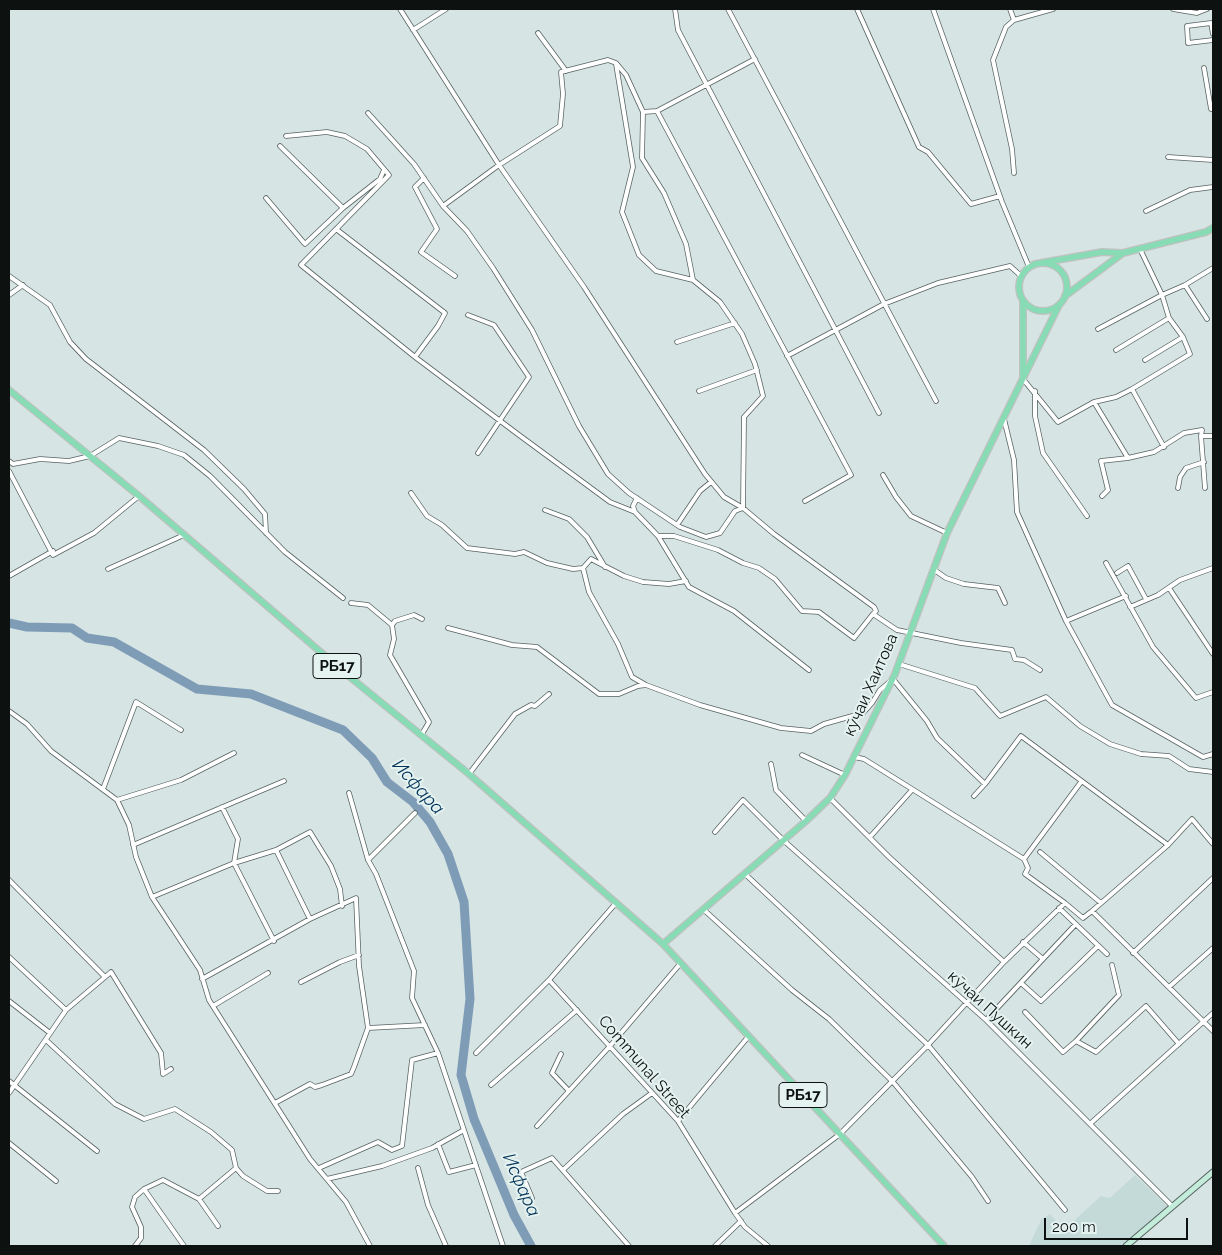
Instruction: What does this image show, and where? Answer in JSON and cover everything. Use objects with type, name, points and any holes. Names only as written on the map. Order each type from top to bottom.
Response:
[{"type":"main road","points":[[1032,266],[1102,252],[1123,253],[1206,232],[1213,228]]},
{"type":"main road","name":"кӯчаи Хаитова","points":[[663,944],[806,821],[830,798],[845,775],[893,679],[948,533],[1059,305],[1065,296],[1123,253]]},
{"type":"main road","points":[[1023,379],[1023,302],[1019,289],[1021,276],[1032,266],[1042,263],[1057,267],[1066,280],[1065,296]]},
{"type":"main road","points":[[1023,302],[1029,307],[1045,311],[1059,305]]},
{"type":"main road","name":"РБ17","points":[[9,390],[139,496],[345,673],[422,734],[663,944],[944,1246]]},
{"type":"main road","points":[[1126,1246],[1213,1172]]},
{"type":"street","points":[[400,9],[499,165],[584,287],[711,482],[724,497],[744,508],[774,534],[874,606],[876,611],[854,638],[819,612],[802,611],[775,580],[759,568],[701,544],[674,536],[658,536]]},
{"type":"street","points":[[413,30],[446,9]]},
{"type":"street","points":[[675,9],[678,30],[879,413]]},
{"type":"street","points":[[728,9],[936,401]]},
{"type":"street","points":[[856,9],[919,147],[928,152],[971,204],[1000,196]]},
{"type":"street","points":[[933,9],[1000,196],[1032,266]]},
{"type":"street","points":[[1010,9],[1014,20]]},
{"type":"street","points":[[1014,173],[1012,149],[993,60],[1006,28],[1014,20],[1054,9]]},
{"type":"street","points":[[1173,9],[1197,13],[1207,9]]},
{"type":"street","points":[[1213,34],[1211,23],[1187,26],[1188,43],[1213,40]]},
{"type":"street","points":[[538,33],[566,71]]},
{"type":"street","points":[[643,112],[657,111],[754,59]]},
{"type":"street","points":[[443,206],[499,165],[560,126],[563,94],[561,72],[608,60],[616,63],[626,74],[643,112],[642,158],[664,193],[686,244],[693,280]]},
{"type":"street","points":[[616,63],[633,168],[622,212],[639,254],[656,271],[693,280],[720,302],[734,322],[757,370],[763,396],[744,417],[744,508]]},
{"type":"street","points":[[1204,68],[1210,109],[1213,109]]},
{"type":"street","points":[[657,111],[851,475],[805,501]]},
{"type":"street","points":[[368,113],[414,164],[443,206],[466,231],[493,268],[527,322],[579,426],[608,474],[637,498],[677,525],[706,537],[720,533],[735,511],[744,508]]},
{"type":"street","points":[[286,136],[327,132],[345,136],[367,149],[389,175],[301,265],[415,357],[610,502],[635,512],[658,536],[689,587],[734,611],[809,670]]},
{"type":"street","points":[[280,146],[343,208]]},
{"type":"street","points":[[1168,157],[1213,160]]},
{"type":"street","points":[[266,198],[305,244],[343,208],[380,179],[384,170]]},
{"type":"street","points":[[424,178],[414,187],[437,229],[421,252],[455,276]]},
{"type":"street","points":[[1146,211],[1190,190],[1213,187]]},
{"type":"street","points":[[336,229],[444,313],[438,326],[415,357]]},
{"type":"street","points":[[1023,379],[1035,391],[1058,422],[1094,402],[1116,397],[1132,389],[1190,354],[1183,337],[1169,318],[1162,295],[1140,249]]},
{"type":"street","points":[[787,356],[884,304],[938,283],[1010,266],[1021,276]]},
{"type":"street","points":[[1098,329],[1185,285],[1213,268]]},
{"type":"street","points":[[9,276],[50,304],[70,342],[86,359],[204,450],[244,489],[265,514],[266,533]]},
{"type":"street","points":[[9,295],[23,285]]},
{"type":"street","points":[[1185,285],[1207,319]]},
{"type":"street","points":[[468,316],[494,326],[529,377],[478,453]]},
{"type":"street","points":[[1116,350],[1169,318]]},
{"type":"street","points":[[677,342],[734,322]]},
{"type":"street","points":[[1144,360],[1183,337]]},
{"type":"street","points":[[699,391],[757,370]]},
{"type":"street","points":[[1132,389],[1164,447]]},
{"type":"street","points":[[1035,391],[1035,416],[1043,454],[1087,516]]},
{"type":"street","points":[[1094,402],[1128,458]]},
{"type":"street","points":[[1004,419],[1014,460],[1017,512],[1066,621],[1112,705],[1203,757],[1213,754]]},
{"type":"street","points":[[1102,496],[1108,490],[1101,461],[1128,458],[1154,452],[1184,434],[1202,430],[1205,488]]},
{"type":"street","points":[[1201,436],[1213,436]]},
{"type":"street","points":[[139,496],[94,533],[53,555],[53,551],[9,470],[13,464],[40,459],[69,461],[90,456],[119,438],[158,446],[184,455],[210,476],[285,552],[344,598]]},
{"type":"street","points":[[9,461],[13,464]]},
{"type":"street","points":[[1178,488],[1180,477],[1186,468],[1204,462]]},
{"type":"street","points":[[883,475],[910,516],[948,533]]},
{"type":"street","points":[[677,525],[700,491],[711,482]]},
{"type":"street","points":[[411,493],[427,516],[442,525],[468,548],[515,554],[524,552],[548,563],[573,569],[583,568],[591,559],[624,576],[643,582],[668,584],[686,581]]},
{"type":"street","points":[[635,512],[633,506],[637,498]]},
{"type":"street","points":[[545,510],[569,519],[587,537],[605,567]]},
{"type":"street","points":[[108,569],[184,535]]},
{"type":"street","points":[[9,576],[53,551]]},
{"type":"street","points":[[1106,563],[1153,647],[1196,698],[1213,692]]},
{"type":"street","points":[[1117,573],[1128,566],[1146,598]]},
{"type":"street","points":[[583,568],[589,592],[618,644],[632,677],[646,685],[700,705],[781,728],[812,731],[824,724],[863,713],[880,690],[893,679],[927,721],[937,738],[985,784]]},
{"type":"street","points":[[1130,606],[1146,598],[1158,595],[1180,580],[1213,568]]},
{"type":"street","points":[[933,569],[946,578],[964,584],[998,588],[1005,603]]},
{"type":"street","points":[[1169,588],[1213,654]]},
{"type":"street","points":[[1066,621],[1126,596]]},
{"type":"street","points":[[351,603],[368,605],[392,625]]},
{"type":"street","points":[[873,614],[897,630],[961,643],[1012,650],[1015,658],[1024,660],[1040,670]]},
{"type":"street","points":[[422,619],[414,615],[395,620],[392,625],[394,639],[390,655],[429,722],[422,734]]},
{"type":"street","points":[[448,628],[512,645],[537,647],[599,694],[619,694],[638,686],[646,685]]},
{"type":"street","points":[[899,664],[975,688],[1000,716],[1046,697],[1062,708],[1080,726],[1110,744],[1140,754],[1169,756],[1189,769],[1213,772]]},
{"type":"street","points":[[469,774],[515,714],[531,705],[536,706],[550,694]]},
{"type":"street","points":[[103,789],[136,702],[181,730]]},
{"type":"street","points":[[9,711],[27,724],[51,750],[117,800],[129,825],[133,845],[152,897],[200,970],[213,1006],[310,1159],[346,1202],[370,1246]]},
{"type":"street","points":[[974,796],[1021,736],[1081,782],[1168,844]]},
{"type":"street","points":[[117,800],[181,780],[234,752]]},
{"type":"street","points":[[802,755],[845,775]]},
{"type":"street","points":[[854,757],[864,759],[1024,859],[1028,868],[1025,874],[1083,918],[1168,844],[1192,819],[1213,844]]},
{"type":"street","points":[[771,764],[776,790],[806,821]]},
{"type":"street","points":[[133,845],[284,780]]},
{"type":"street","points":[[1024,859],[1081,782]]},
{"type":"street","points":[[870,837],[912,790]]},
{"type":"street","points":[[349,793],[368,860],[376,874],[414,971],[412,998],[438,1053],[503,1246]]},
{"type":"street","points":[[830,798],[1004,962]]},
{"type":"street","name":"кӯчаи Пушкин","points":[[714,832],[743,800],[783,840],[986,1020],[1172,1206]]},
{"type":"street","points":[[222,807],[238,839],[234,864],[274,941]]},
{"type":"street","points":[[368,860],[415,813]]},
{"type":"street","points":[[152,897],[234,864],[276,850],[310,832],[331,866],[340,889],[342,906]]},
{"type":"street","points":[[276,850],[310,919]]},
{"type":"street","points":[[1040,852],[1101,903]]},
{"type":"street","points":[[745,874],[928,1045],[1065,1210]]},
{"type":"street","points":[[1133,953],[1213,878]]},
{"type":"street","points":[[9,880],[104,976]]},
{"type":"street","points":[[202,979],[274,941],[310,919],[356,898],[358,955],[368,1028],[351,1074],[315,1087],[310,1084],[276,1103]]},
{"type":"street","points":[[476,1053],[549,980],[616,903]]},
{"type":"street","points":[[735,1213],[840,1134],[893,1082],[1004,962],[1065,903]]},
{"type":"street","points":[[1059,908],[1107,954]]},
{"type":"street","points":[[703,909],[792,990],[829,1019],[893,1082],[972,1177],[988,1201]]},
{"type":"street","points":[[1092,910],[1213,1031]]},
{"type":"street","points":[[986,1020],[1075,925]]},
{"type":"street","points":[[1024,942],[1043,959]]},
{"type":"street","points":[[1021,983],[1042,1001],[1098,946]]},
{"type":"street","points":[[1169,987],[1213,948]]},
{"type":"street","points":[[301,982],[358,955]]},
{"type":"street","points":[[9,957],[66,1010]]},
{"type":"street","points":[[536,1126],[610,1046],[680,964]]},
{"type":"street","points":[[1025,1012],[1064,1052],[1119,995],[1112,965]]},
{"type":"street","points":[[9,1093],[66,1010],[111,972],[144,1023],[161,1054],[164,1074],[171,1069]]},
{"type":"street","points":[[213,1006],[268,973]]},
{"type":"street","name":"Communal Street","points":[[549,980],[678,1121],[735,1213],[768,1246]]},
{"type":"street","points":[[9,1001],[50,1033]]},
{"type":"street","points":[[1076,1041],[1096,1052],[1146,1006],[1179,1044]]},
{"type":"street","points":[[491,1085],[578,1010]]},
{"type":"street","points":[[1091,1123],[1213,1013]]},
{"type":"street","points":[[368,1028],[425,1025]]},
{"type":"street","points":[[678,1121],[748,1037]]},
{"type":"street","points":[[46,1040],[115,1104],[144,1119],[175,1109],[198,1123],[232,1150],[236,1168],[243,1176],[267,1191],[278,1191]]},
{"type":"street","points":[[319,1168],[378,1142],[392,1150],[402,1146],[412,1060],[438,1053]]},
{"type":"street","points":[[561,1054],[552,1073],[568,1091]]},
{"type":"street","points":[[9,1081],[97,1151]]},
{"type":"street","points":[[563,1170],[623,1114],[652,1093]]},
{"type":"street","points":[[327,1179],[382,1166],[438,1144],[464,1130]]},
{"type":"street","points":[[9,1143],[56,1181]]},
{"type":"street","points":[[438,1144],[449,1172],[476,1165]]},
{"type":"street","points":[[532,1198],[521,1172],[552,1158],[629,1246]]},
{"type":"street","points":[[199,1200],[236,1168]]},
{"type":"street","points":[[418,1168],[428,1205],[446,1246]]},
{"type":"street","points":[[136,1246],[141,1238],[141,1228],[132,1207],[135,1197],[144,1189],[163,1180],[199,1200],[218,1226]]},
{"type":"street","points":[[144,1189],[184,1246]]},
{"type":"street","points":[[715,1246],[741,1221]]},
{"type":"shaded area","points":[[1135,1175],[1168,1207],[1122,1246],[1029,1246],[1041,1220],[1050,1214],[1064,1230],[1101,1196],[1110,1198]]},
{"type":"waterway","name":"Исфара","points":[[9,623],[27,627],[72,628],[87,638],[114,642],[197,689],[251,694],[343,730],[372,758],[387,782],[413,802],[430,822],[448,854],[464,902],[470,999],[461,1075],[474,1119],[514,1215],[531,1246]]}]
